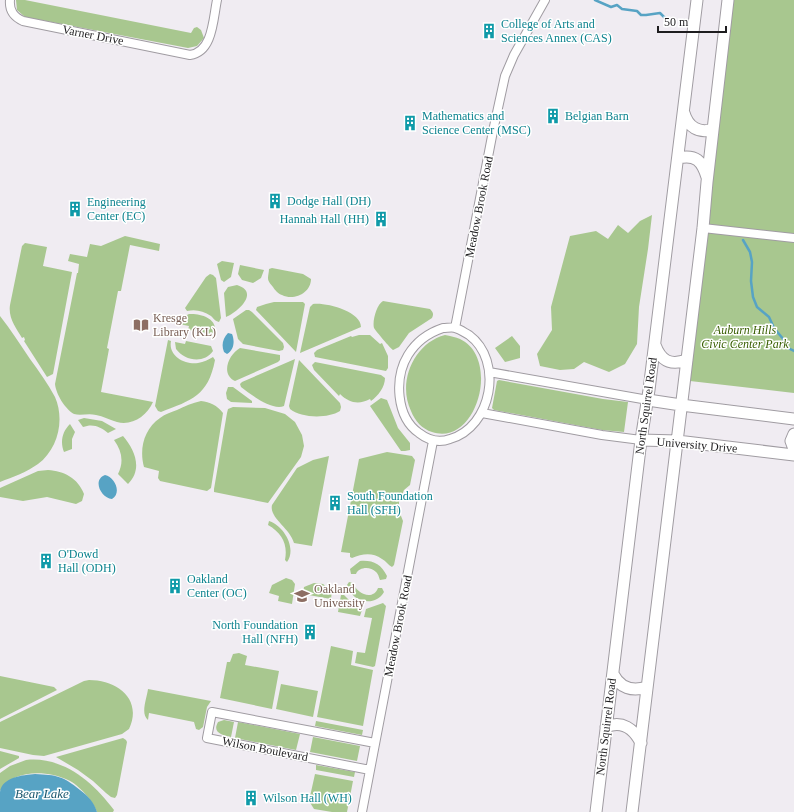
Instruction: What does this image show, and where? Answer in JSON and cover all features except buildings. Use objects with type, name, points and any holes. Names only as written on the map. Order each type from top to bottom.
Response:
[{"type":"main road","name":"North Squirrel Road","points":[[596,812],[641,440],[655,345],[697,0]]},
{"type":"main road","points":[[632,812],[703,228],[707,177],[728,0]]},
{"type":"main road","points":[[684,113],[686,119],[693,128],[703,131],[713,128]]},
{"type":"main road","points":[[678,158],[688,156],[697,159],[704,168],[707,177]]},
{"type":"main road","points":[[655,345],[665,360],[676,363],[687,360]]},
{"type":"main road","points":[[648,400],[794,419]]},
{"type":"main road","points":[[794,434],[791,441],[794,449]]},
{"type":"main road","name":"University Drive","points":[[641,440],[677,441],[794,455]]},
{"type":"main road","points":[[613,674],[616,680],[626,688],[637,690],[647,687]]},
{"type":"main road","points":[[606,726],[616,724],[625,725],[634,733],[641,743]]},
{"type":"street","name":"Varner Drive","points":[[10,0],[12,12],[18,19],[23,21],[190,55],[200,52],[207,44],[217,0]]},
{"type":"street","name":"Meadow Brook Road","points":[[455,328],[493,131],[506,76],[514,56],[545,0]]},
{"type":"street","points":[[703,228],[794,238]]},
{"type":"street","points":[[443,328],[455,328],[474,340],[481,348],[486,358],[489,372],[488,392],[482,412],[466,432],[456,438],[445,441],[433,441],[420,434],[408,422],[400,401],[400,378],[403,366],[408,356],[423,338],[443,328]]},
{"type":"street","points":[[489,372],[648,400]]},
{"type":"street","name":"University Drive","points":[[482,412],[602,435],[641,440]]},
{"type":"street","name":"Meadow Brook Road","points":[[362,812],[433,441]]},
{"type":"street","name":"Wilson Boulevard","points":[[370,770],[207,738],[212,712],[375,743]]},
{"type":"green space","points":[[16,0],[25,0],[191,33],[194,28],[197,27],[201,30],[204,38],[197,46],[188,48],[25,17],[17,10]]},
{"type":"green space","name":"Auburn Hills Civic Center Park","points":[[732,0],[794,0],[794,393],[690,381]]},
{"type":"green space","points":[[652,215],[639,307],[637,344],[625,364],[609,372],[584,362],[574,369],[560,370],[540,366],[537,354],[552,330],[551,307],[570,236],[596,231],[608,239],[618,225],[628,233],[640,221]]},
{"type":"green space","points":[[125,236],[160,244],[159,251],[130,245],[121,291],[118,291],[107,348],[109,349],[101,392],[153,402],[143,416],[128,423],[117,422],[101,416],[90,414],[74,414],[67,409],[57,392],[55,384],[78,273],[79,264],[68,261],[70,254],[87,257],[90,244],[101,246]]},
{"type":"green space","points":[[25,243],[47,247],[43,266],[72,272],[53,374],[47,377],[24,341],[24,337],[22,338],[15,327],[10,314],[10,305],[22,246]]},
{"type":"green space","points":[[222,261],[234,263],[231,277],[224,282],[221,280],[217,264]]},
{"type":"green space","points":[[240,265],[264,270],[261,278],[253,283],[242,280],[238,274]]},
{"type":"green space","points":[[272,268],[303,274],[311,279],[310,284],[305,292],[296,296],[287,297],[279,294],[268,279],[269,269]]},
{"type":"green space","points":[[210,274],[216,278],[221,318],[219,322],[205,313],[196,310],[187,311],[185,308],[206,277]]},
{"type":"green space","points":[[237,285],[244,288],[247,292],[247,297],[241,307],[226,317],[224,293],[228,287]]},
{"type":"green space","points":[[383,301],[430,309],[433,313],[433,317],[409,333],[399,347],[393,350],[374,328],[376,313]]},
{"type":"green space","points":[[274,302],[303,302],[305,304],[296,352],[256,310],[257,307]]},
{"type":"green space","points":[[313,304],[326,304],[349,312],[359,321],[361,327],[300,353],[310,307]]},
{"type":"green space","points":[[246,310],[252,312],[283,343],[283,350],[279,351],[243,344],[238,339],[233,319]]},
{"type":"green space","points":[[189,314],[198,314],[211,320],[214,324],[215,333],[210,334],[201,332],[201,329],[196,328],[195,331],[188,330],[189,326],[179,324],[181,318]]},
{"type":"green space","points":[[0,316],[55,397],[58,406],[59,424],[55,442],[45,458],[38,464],[20,474],[0,482]]},
{"type":"green space","points":[[370,335],[380,344],[382,343],[388,356],[388,368],[386,371],[315,357],[314,353],[317,350],[351,336]]},
{"type":"green space","points":[[445,335],[460,339],[472,349],[479,364],[481,381],[478,398],[471,414],[461,426],[448,433],[432,432],[419,424],[411,411],[407,400],[406,388],[407,376],[417,355],[434,339]]},
{"type":"green space","points":[[512,336],[520,346],[520,358],[505,362],[495,348]]},
{"type":"green space","points":[[168,340],[171,341],[172,351],[183,361],[188,363],[198,363],[213,357],[215,360],[208,382],[197,395],[182,404],[161,412],[158,411],[155,406]]},
{"type":"green space","points":[[186,341],[211,346],[213,351],[205,358],[189,358],[184,356],[176,349],[175,342],[185,344]]},
{"type":"green space","points":[[240,348],[280,355],[280,360],[235,381],[230,378],[227,369],[232,355]]},
{"type":"green space","points":[[295,359],[284,406],[279,407],[267,404],[241,387],[240,384],[242,382]]},
{"type":"green space","points":[[299,360],[340,403],[340,411],[335,414],[307,416],[290,409],[289,406]]},
{"type":"green space","points":[[315,362],[381,375],[385,378],[384,385],[379,394],[371,401],[370,399],[362,402],[351,401],[340,394],[339,396],[314,370],[312,365]]},
{"type":"green space","points":[[499,380],[603,399],[628,402],[624,432],[602,430],[494,410],[492,408],[497,381]]},
{"type":"green space","points":[[228,387],[233,387],[252,401],[252,403],[231,402],[227,399],[226,393]]},
{"type":"green space","points":[[381,398],[387,400],[398,428],[410,443],[410,450],[401,451],[370,406]]},
{"type":"green space","points":[[201,401],[213,404],[223,413],[211,488],[207,491],[160,481],[158,478],[159,471],[144,467],[142,453],[144,440],[150,428],[155,423],[166,414]]},
{"type":"green space","points":[[233,407],[265,408],[285,414],[295,422],[302,435],[304,446],[301,457],[268,503],[214,492],[227,413],[228,409]]},
{"type":"green space","points":[[84,418],[102,421],[116,429],[108,433],[97,426],[90,425],[83,427],[78,420]]},
{"type":"green space","points":[[70,424],[75,432],[72,439],[72,449],[64,452],[62,437]]},
{"type":"green space","points":[[123,436],[131,447],[136,460],[133,478],[128,484],[118,474],[121,465],[121,457],[119,448],[114,440]]},
{"type":"green space","points":[[387,452],[412,456],[415,460],[410,485],[404,490],[399,502],[399,511],[403,521],[394,565],[392,567],[374,555],[360,555],[352,558],[350,557],[350,553],[341,552],[359,459]]},
{"type":"green space","points":[[329,456],[312,546],[294,543],[274,514],[272,505],[297,468],[313,460]]},
{"type":"green space","points":[[48,470],[60,472],[70,476],[78,484],[84,494],[82,501],[76,504],[47,497],[23,501],[0,497],[0,488],[38,471]]},
{"type":"green space","points":[[269,521],[284,532],[290,544],[290,556],[287,562],[285,560],[285,544],[280,535],[268,525]]},
{"type":"green space","points":[[360,561],[373,562],[382,568],[387,576],[386,579],[380,580],[374,570],[368,568],[360,570],[356,574],[351,574],[350,569]]},
{"type":"green space","points":[[286,578],[292,580],[295,584],[292,604],[278,601],[279,596],[269,593],[272,585]]},
{"type":"green space","points":[[349,582],[353,583],[361,593],[369,595],[373,594],[378,588],[382,588],[384,592],[375,600],[364,601],[353,596],[349,591],[347,585]]},
{"type":"green space","points":[[314,583],[323,584],[332,591],[331,599],[303,594],[304,587]]},
{"type":"green space","points":[[341,595],[344,595],[351,602],[360,607],[362,610],[360,616],[338,612]]},
{"type":"green space","points":[[383,603],[386,606],[375,666],[373,667],[355,663],[357,652],[365,653],[372,618],[364,617],[366,609]]},
{"type":"green space","points":[[331,646],[353,651],[351,665],[373,670],[363,726],[317,717]]},
{"type":"green space","points":[[239,653],[247,656],[245,665],[279,671],[272,709],[220,698],[227,662],[230,662],[233,654]]},
{"type":"green space","points":[[0,676],[54,687],[57,690],[0,719]]},
{"type":"green space","points":[[89,680],[109,683],[125,693],[130,700],[133,709],[129,729],[122,734],[44,756],[0,748],[0,722],[84,681]]},
{"type":"green space","points":[[281,684],[318,691],[313,717],[276,709]]},
{"type":"green space","points":[[148,689],[211,701],[207,707],[203,727],[199,730],[196,729],[194,722],[149,713],[148,720],[144,714],[144,710]]},
{"type":"green space","points":[[224,720],[234,722],[231,737],[219,733],[216,729],[218,722]]},
{"type":"green space","points":[[316,721],[363,730],[362,735],[315,726]]},
{"type":"green space","points":[[238,722],[300,734],[296,750],[235,738]]},
{"type":"green space","points":[[313,737],[360,746],[357,761],[310,752]]},
{"type":"green space","points":[[123,738],[127,742],[117,795],[115,798],[111,797],[78,770],[56,757]]},
{"type":"green space","points":[[0,751],[19,756],[19,758],[0,769]]},
{"type":"green space","points":[[26,760],[52,762],[76,773],[97,790],[114,810],[113,812],[97,812],[89,798],[81,789],[68,780],[50,774],[41,773],[22,775],[6,784],[0,791],[0,773],[10,766]]},
{"type":"green space","points":[[316,765],[355,772],[354,777],[316,770]]},
{"type":"green space","points":[[315,774],[353,781],[347,812],[332,812],[314,809],[309,801]]},
{"type":"water","points":[[228,333],[232,334],[234,342],[231,350],[227,354],[224,352],[223,344]]},
{"type":"water","points":[[105,475],[112,479],[117,489],[117,493],[112,499],[104,496],[99,485],[101,477]]},
{"type":"water","name":"Bear Lake","points":[[35,774],[59,777],[69,782],[88,797],[97,812],[0,812],[0,792],[5,783],[14,778]]},
{"type":"waterway","points":[[595,0],[611,7],[617,5],[622,9],[637,11],[641,15],[660,13],[667,20],[673,22]]},
{"type":"waterway","points":[[743,240],[750,252],[752,262],[751,281],[753,297],[757,307],[769,317],[774,328],[784,340],[788,348],[794,351]]},
{"type":"place","name":"College of Arts and Sciences Annex (CAS)","points":[[489,31]]},
{"type":"place","name":"Belgian Barn","points":[[553,116]]},
{"type":"place","name":"Mathematics and Science Center (MSC)","points":[[410,123]]},
{"type":"place","name":"Dodge Hall (DH)","points":[[275,201]]},
{"type":"place","name":"Engineering Center (EC)","points":[[75,209]]},
{"type":"place","name":"Hannah Hall (HH)","points":[[381,219]]},
{"type":"place","name":"Kresge Library (KL)","points":[[141,325]]},
{"type":"place","name":"South Foundation Hall (SFH)","points":[[335,503]]},
{"type":"place","name":"O'Dowd Hall (ODH)","points":[[46,561]]},
{"type":"place","name":"Oakland Center (OC)","points":[[175,586]]},
{"type":"place","name":"Oakland University","points":[[302,596]]},
{"type":"place","name":"North Foundation Hall (NFH)","points":[[310,632]]},
{"type":"place","name":"Wilson Hall (WH)","points":[[251,798]]}]
